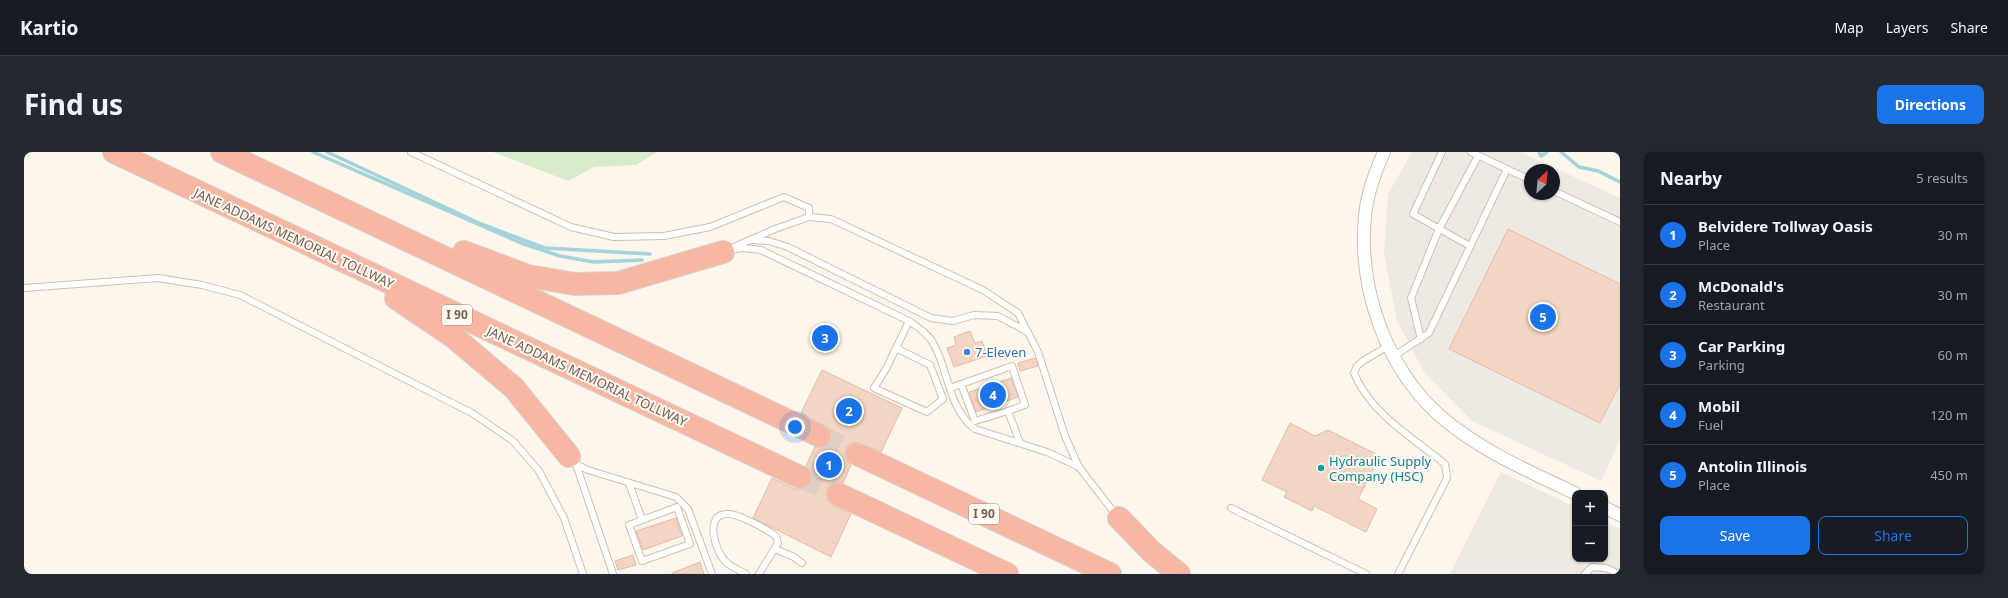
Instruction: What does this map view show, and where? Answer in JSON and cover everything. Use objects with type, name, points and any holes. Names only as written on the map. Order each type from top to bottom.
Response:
[{"type":"highway","name":"JANE ADDAMS MEMORIAL TOLLWAY","points":[[114,152],[800,477]]},
{"type":"highway","points":[[222,152],[820,436]]},
{"type":"highway","points":[[257,168],[477,258],[528,276],[576,284],[618,283],[723,252]]},
{"type":"highway","points":[[257,220],[390,294],[455,338],[514,388],[572,460]]},
{"type":"highway","name":"I 90","points":[[857,454],[1110,574]]},
{"type":"highway","points":[[838,494],[1006,574]]},
{"type":"highway","points":[[1119,518],[1152,552],[1180,574]]},
{"type":"street","points":[[1384,152],[1372,185],[1365,215],[1365,261],[1368,287],[1379,323],[1391,351],[1410,383],[1424,400],[1441,416],[1475,442],[1501,457],[1572,492]]},
{"type":"street","points":[[1608,509],[1620,515]]},
{"type":"lane","points":[[412,152],[571,226],[614,237],[664,236],[710,227],[784,197],[809,208],[809,217]]},
{"type":"lane","points":[[1442,152],[1413,214],[1470,246]]},
{"type":"lane","points":[[1471,152],[1524,177]]},
{"type":"lane","points":[[1421,339],[1411,298],[1439,229],[1478,156]]},
{"type":"lane","points":[[1398,574],[1447,478],[1447,471],[1445,464],[1379,411],[1360,388],[1354,373],[1357,366],[1421,339],[1429,333],[1508,169]]},
{"type":"lane","points":[[1560,194],[1620,222]]},
{"type":"lane","points":[[723,252],[809,217],[831,219],[983,290],[1018,313],[1038,352],[1065,436],[1079,467],[1119,518]]},
{"type":"lane","points":[[751,240],[769,241],[788,247],[931,318],[953,321],[974,315],[998,316],[1028,332]]},
{"type":"lane","points":[[723,252],[742,248],[761,250],[909,321],[921,329],[933,342],[958,410],[969,424],[975,429],[1048,452],[1079,467]]},
{"type":"lane","points":[[24,288],[158,278],[202,285],[232,293],[472,413],[513,441],[539,471],[564,518],[584,574]]},
{"type":"lane","points":[[896,348],[930,365],[943,399],[927,412],[874,388],[886,369],[896,348],[909,321]]},
{"type":"lane","points":[[950,388],[961,384],[1012,366],[1025,405],[975,421],[961,384]]},
{"type":"lane","points":[[1008,411],[1020,443]]},
{"type":"lane","points":[[572,460],[588,470],[676,497],[683,502],[688,509],[712,574]]},
{"type":"lane","points":[[572,460],[613,574]]},
{"type":"lane","points":[[629,483],[642,520]]},
{"type":"lane","points":[[690,544],[677,508],[629,525],[642,561],[690,544],[700,540]]},
{"type":"lane","points":[[1232,508],[1366,574]]},
{"type":"lane","points":[[746,574],[730,565],[722,556],[712,530],[718,517],[722,514],[732,514],[771,533],[778,539],[775,549],[759,574]]},
{"type":"lane","points":[[775,549],[794,557],[802,564]]},
{"type":"lane","points":[[1585,574],[1592,567],[1606,568],[1619,574]]},
{"type":"shaded area","points":[[1412,152],[1520,152],[1546,164],[1524,164],[1524,200],[1560,200],[1560,170],[1620,198],[1620,440],[1601,481],[1472,421],[1424,372],[1397,321],[1384,253],[1388,194]]},
{"type":"shaded area","points":[[1501,472],[1572,506],[1572,562],[1608,562],[1608,523],[1620,529],[1620,574],[1450,574]]},
{"type":"green space","points":[[493,152],[657,152],[636,165],[594,167],[568,181]]},
{"type":"building","points":[[1508,229],[1620,284],[1620,384],[1600,423],[1449,349]]},
{"type":"building","name":"7-Eleven","points":[[970,331],[975,343],[982,341],[987,356],[954,367],[947,348],[956,345],[954,337]]},
{"type":"building","points":[[1035,358],[1038,366],[1020,371],[1018,363]]},
{"type":"building","points":[[822,370],[902,408],[881,452],[856,442],[850,444],[846,448],[845,455],[847,461],[851,465],[843,483],[837,482],[831,484],[827,489],[826,495],[832,505],[851,514],[831,557],[753,518],[772,478],[795,489],[807,487],[811,482],[812,476],[810,470],[806,466],[815,447],[821,448],[827,446],[831,441],[832,435],[830,429],[801,413]]},
{"type":"building","points":[[1011,378],[1018,397],[976,412],[969,392]]},
{"type":"building","name":"Hydraulic Supply Company (HSC)","points":[[1290,423],[1315,436],[1328,430],[1380,456],[1358,499],[1377,509],[1366,532],[1314,506],[1312,511],[1284,497],[1287,492],[1262,480]]},
{"type":"building","points":[[676,518],[682,536],[643,550],[636,531]]},
{"type":"building","points":[[633,555],[636,565],[618,570],[615,561]]},
{"type":"building","points":[[700,562],[704,574],[672,574],[672,573]]},
{"type":"waterway","points":[[313,152],[521,243],[560,256],[594,262],[642,260]]},
{"type":"waterway","points":[[327,152],[481,224],[545,248],[650,254]]},
{"type":"waterway","points":[[1539,152],[1541,156],[1547,152]]},
{"type":"waterway","points":[[1561,152],[1579,167],[1598,171],[1620,182]]},
{"type":"tunnel","points":[[820,436],[857,454]]},
{"type":"tunnel","points":[[800,477],[838,494]]},
{"type":"place","name":"Antolin Illinois","points":[[1543,317]]},
{"type":"place","name":"Car Parking","points":[[825,338]]},
{"type":"place","name":"7-Eleven","points":[[967,352]]},
{"type":"place","name":"Mobil","points":[[993,395]]},
{"type":"place","name":"McDonald's","points":[[849,411]]},
{"type":"place","name":"Belvidere Tollway Oasis","points":[[829,465]]},
{"type":"place","name":"Hydraulic Supply Company (HSC)","points":[[1321,468]]}]
